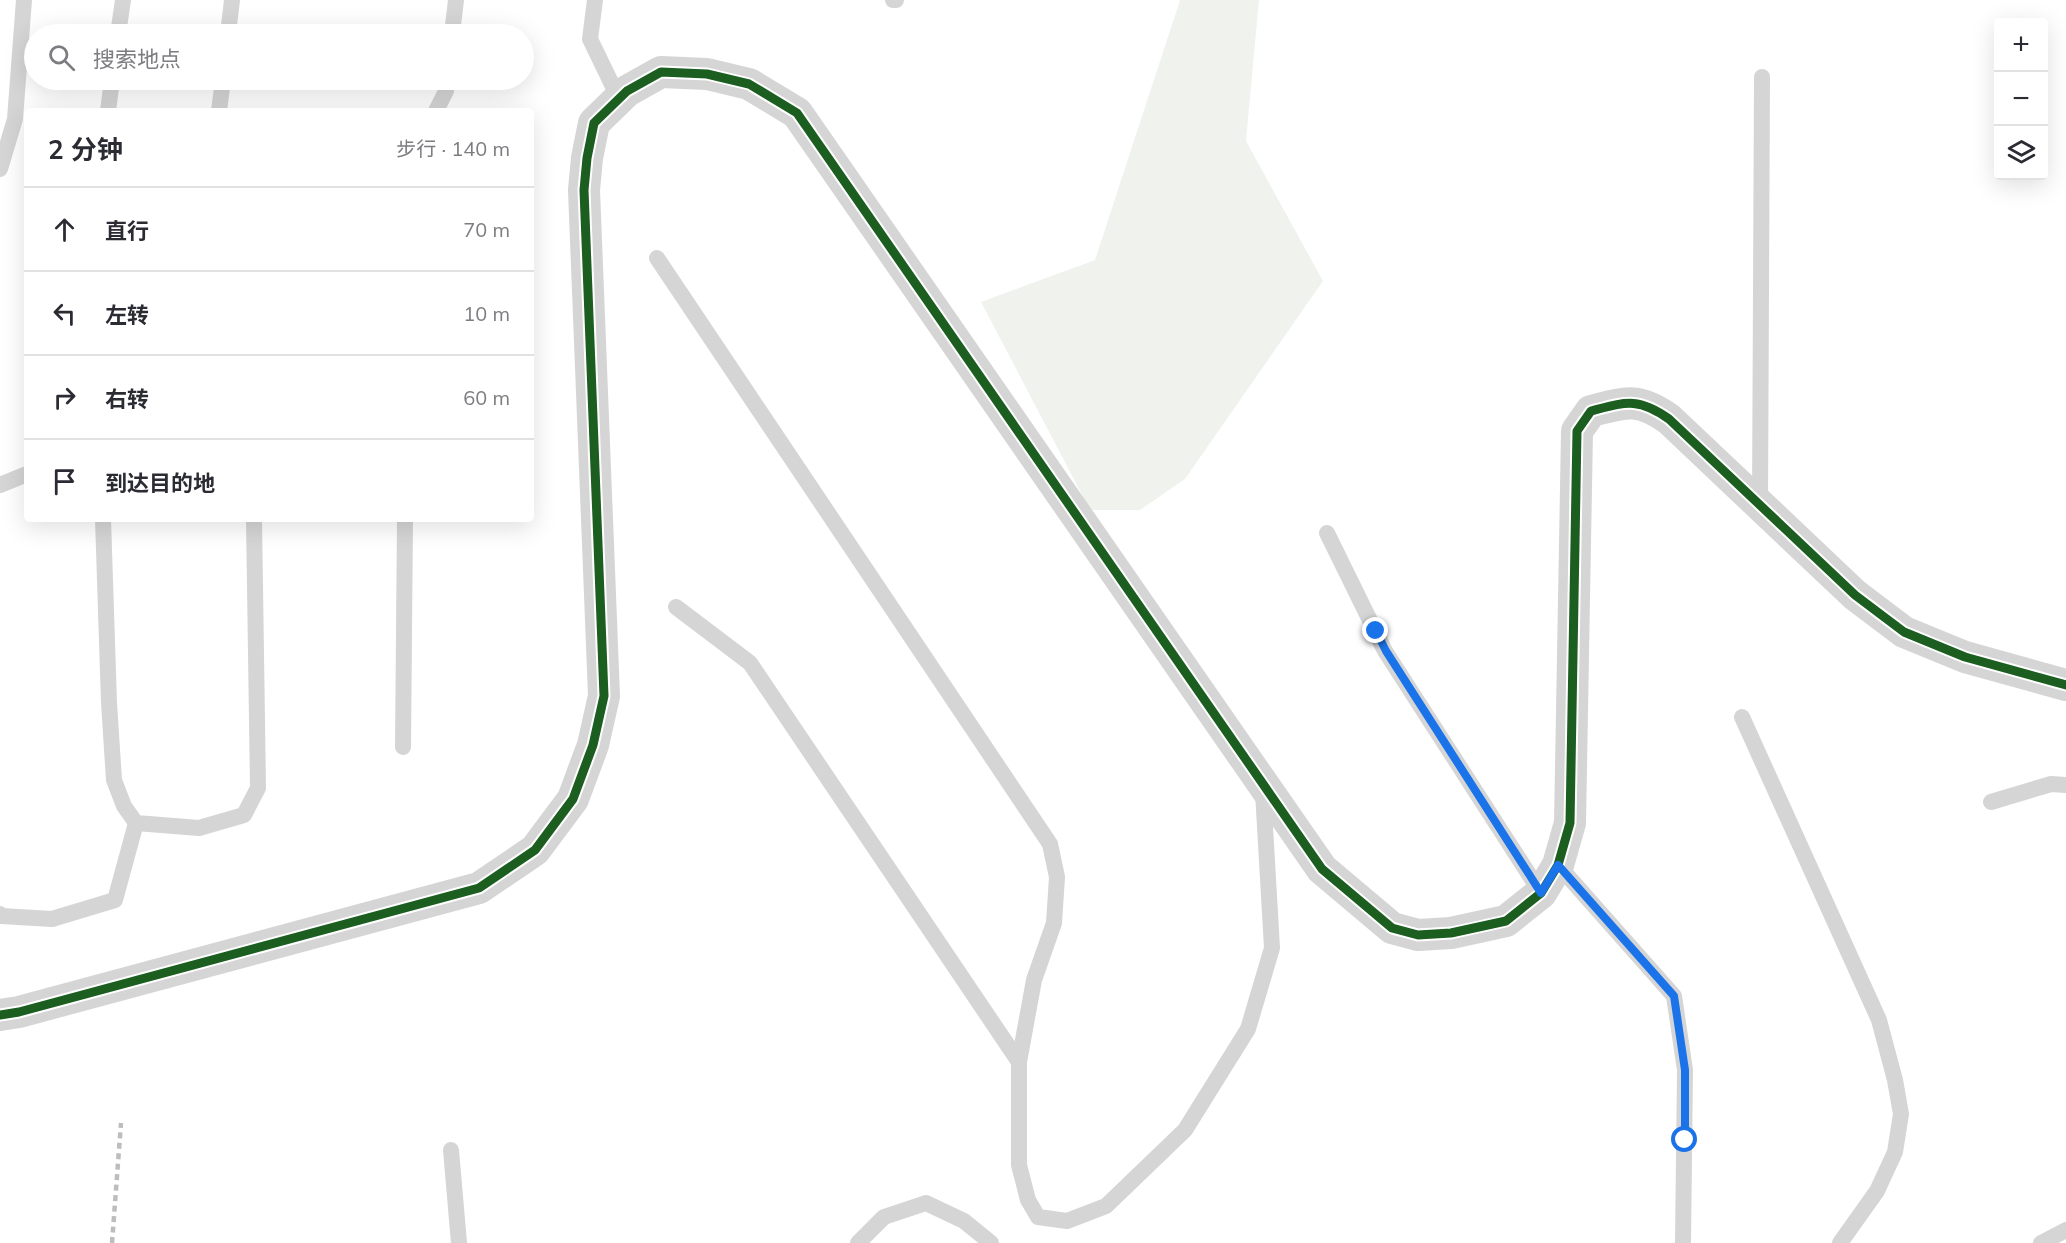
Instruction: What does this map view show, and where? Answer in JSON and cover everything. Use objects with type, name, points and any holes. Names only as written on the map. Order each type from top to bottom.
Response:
[{"type":"street","points":[[0,1015],[19,1012],[479,888],[535,850],[573,799],[593,745],[604,696],[584,190],[586,158],[594,123],[627,91],[661,72],[707,74],[749,84],[797,113],[1322,869],[1392,928],[1418,934],[1451,933],[1506,921],[1541,893],[1558,865],[1570,823],[1577,431],[1591,411],[1624,402],[1651,406],[1669,419],[1855,596],[1904,632],[1965,657],[2066,685]]},
{"type":"lane","points":[[0,169],[15,119],[24,0]]},
{"type":"lane","points":[[119,24],[123,0]]},
{"type":"lane","points":[[229,24],[232,0]]},
{"type":"lane","points":[[453,24],[456,0]]},
{"type":"lane","points":[[595,0],[590,39],[619,99]]},
{"type":"lane","points":[[1760,505],[1762,77]]},
{"type":"lane","points":[[108,108],[111,90]]},
{"type":"lane","points":[[219,108],[222,90]]},
{"type":"lane","points":[[437,108],[446,90]]},
{"type":"lane","points":[[657,258],[1050,843],[1057,877],[1054,922],[1034,980],[1019,1062],[1019,1165],[1028,1200],[1038,1217],[1067,1221],[1106,1206],[1185,1130],[1248,1029],[1272,948],[1262,782]]},
{"type":"lane","points":[[0,485],[24,475]]},
{"type":"lane","points":[[103,522],[114,780],[124,806],[136,823]]},
{"type":"lane","points":[[136,823],[199,828],[244,815],[258,788],[254,522]]},
{"type":"lane","points":[[403,747],[405,522]]},
{"type":"lane","points":[[1327,533],[1386,651],[1541,893]]},
{"type":"lane","points":[[676,608],[750,663],[1019,1062]]},
{"type":"lane","points":[[1742,717],[1879,1020],[1895,1080],[1901,1114],[1895,1152],[1877,1191],[1840,1243]]},
{"type":"lane","points":[[1991,802],[2050,784],[2066,785]]},
{"type":"lane","points":[[0,914],[19,918],[52,919],[115,900],[136,823]]},
{"type":"lane","points":[[1558,865],[1674,996],[1685,1070],[1683,1243]]},
{"type":"lane","points":[[451,1150],[459,1243]]},
{"type":"lane","points":[[858,1243],[884,1217],[926,1203],[964,1221],[991,1243]]},
{"type":"lane","points":[[2040,1243],[2066,1230]]},
{"type":"shaded area","points":[[1180,0],[1259,0],[1246,141],[1323,281],[1185,479],[1140,510],[1090,510],[981,302],[1095,260]]},
{"type":"railway","points":[[112,1243],[121,1123]]},
{"type":"cycle path","points":[[0,1015],[19,1012],[479,888],[535,850],[573,799],[593,745],[604,696],[584,190],[587,158],[594,123],[627,91],[661,72],[707,74],[749,84],[797,113],[1322,869],[1392,928],[1418,935],[1451,933],[1506,921],[1541,893],[1558,865],[1570,823],[1577,431],[1591,411],[1632,403],[1649,407],[1669,419],[1855,595],[1904,632],[1965,657],[2066,685]]},
{"type":"route","points":[[1376,631],[1386,651],[1541,893],[1558,865],[1674,996],[1685,1070],[1685,1140]]}]
